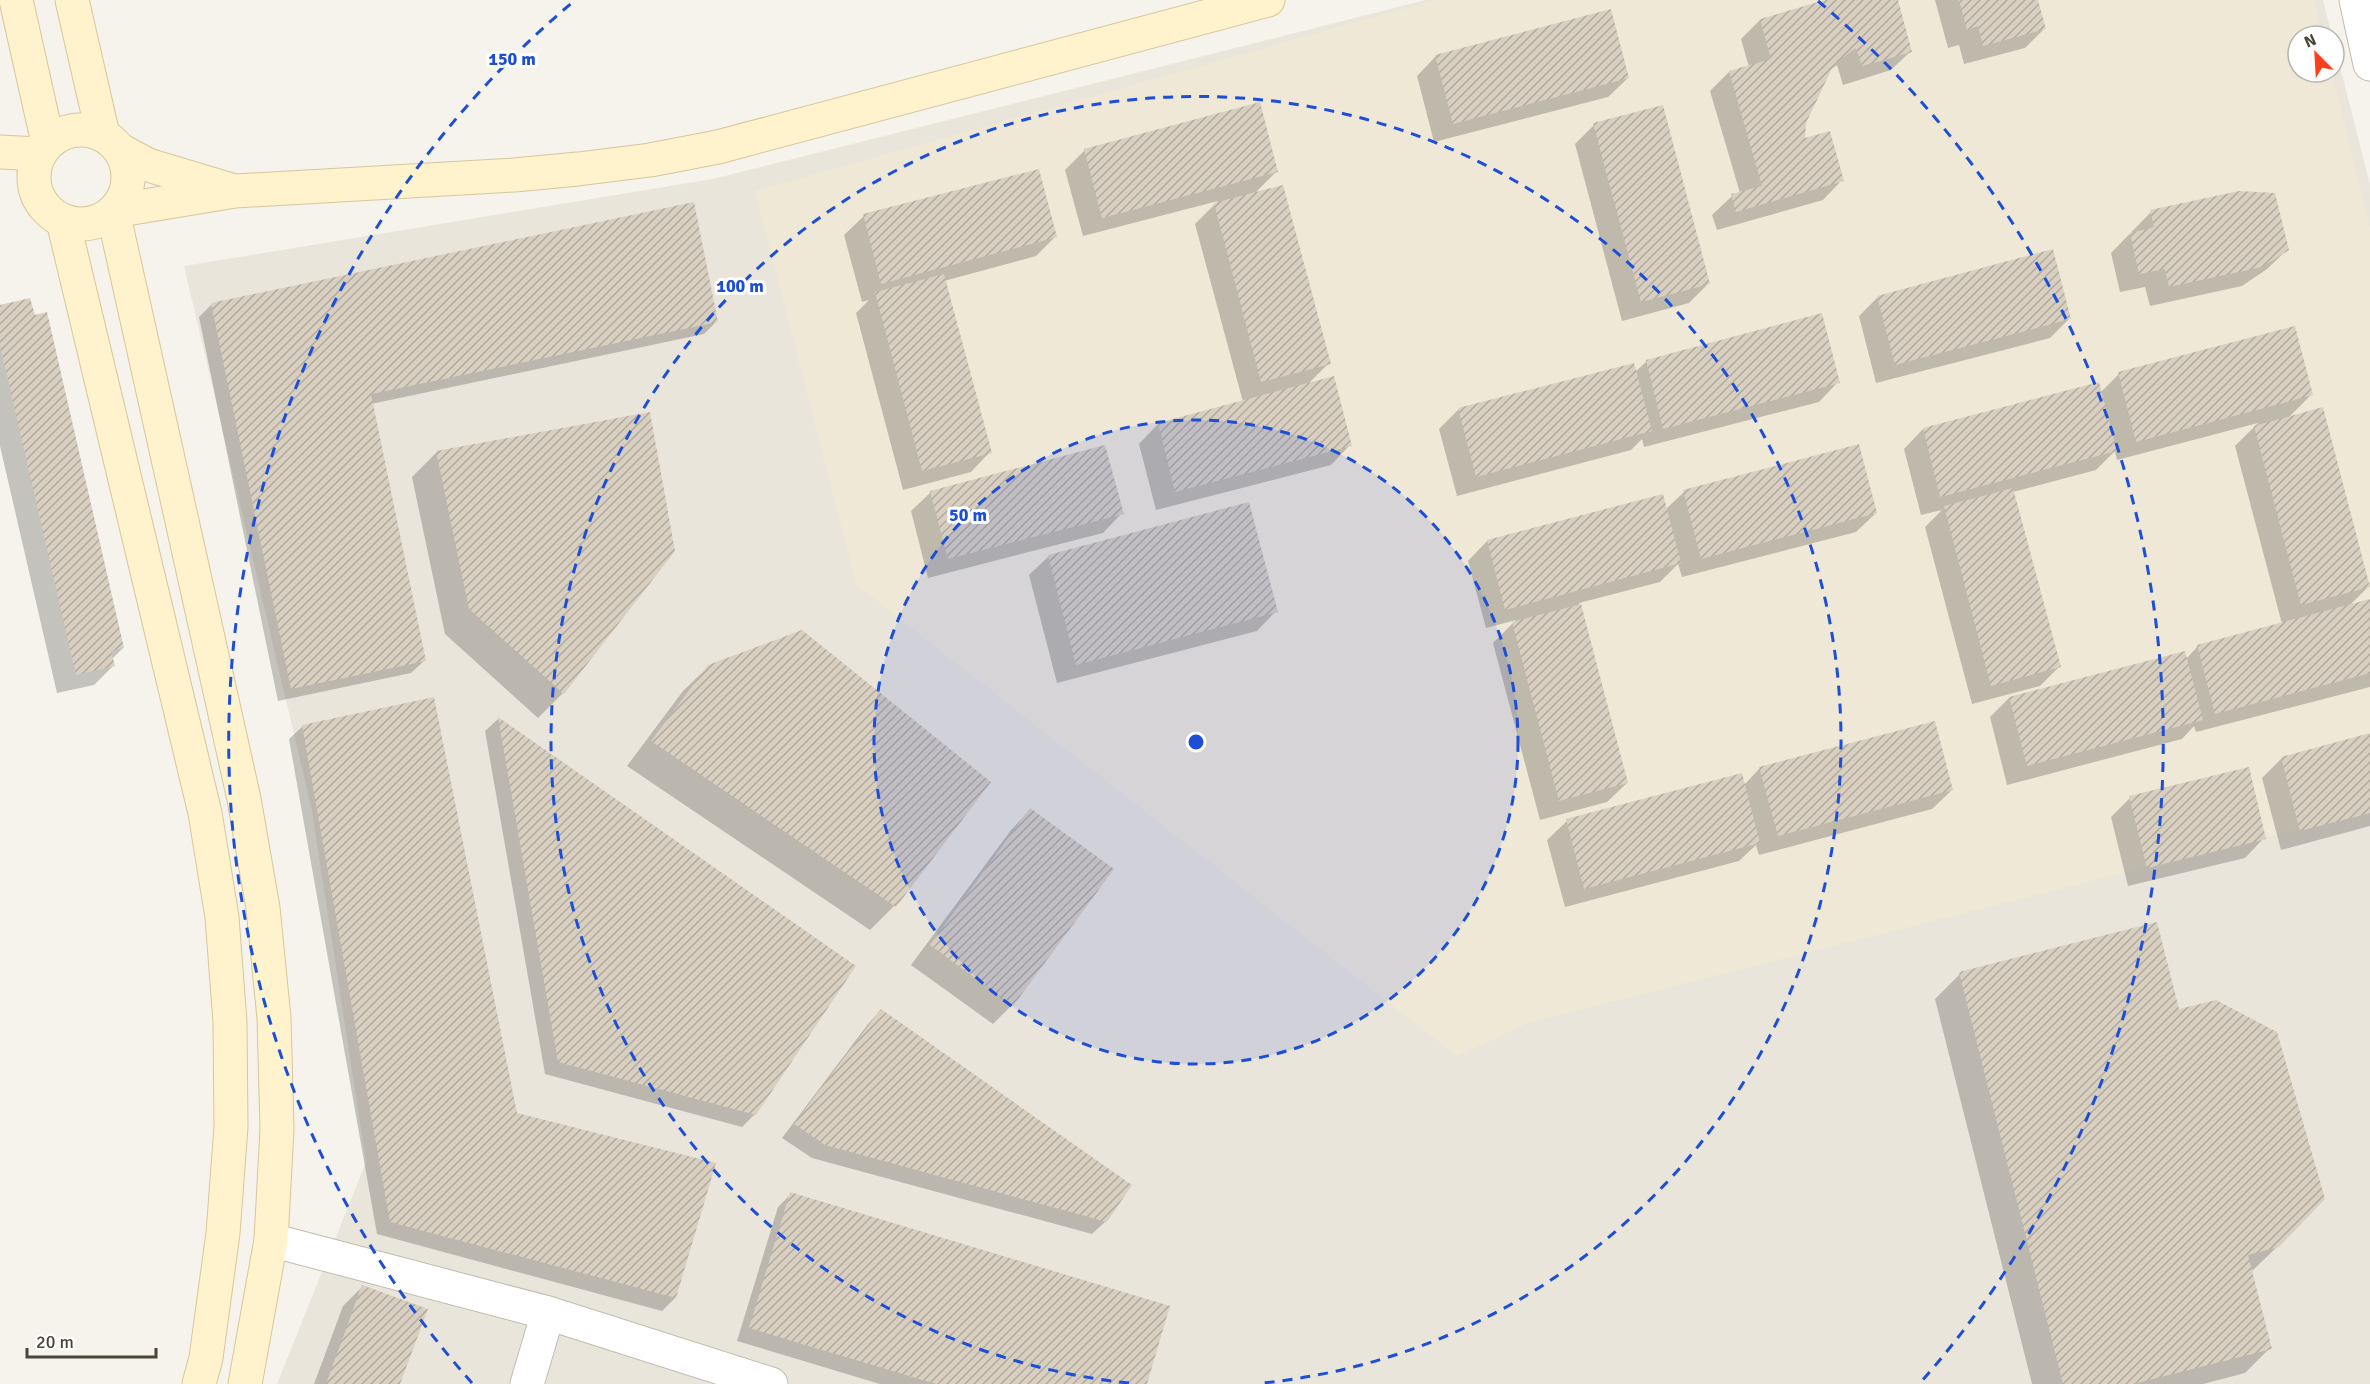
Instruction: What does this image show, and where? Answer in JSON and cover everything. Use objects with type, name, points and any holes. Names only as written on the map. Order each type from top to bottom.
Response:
[{"type":"main road","points":[[16,0],[44,149]]},
{"type":"main road","points":[[72,0],[111,142],[127,169],[127,188],[113,212],[102,220],[88,224],[76,224],[63,221],[49,213],[39,200],[34,185],[34,170],[44,149],[60,135],[74,130],[89,130],[111,142],[148,165],[235,191]]},
{"type":"main road","points":[[113,212],[235,191],[514,175],[650,160],[718,147],[1268,0]]},
{"type":"main road","points":[[0,152],[44,149]]},
{"type":"main road","points":[[113,212],[244,799],[263,908],[274,1018],[277,1129],[271,1240],[245,1384]]},
{"type":"main road","points":[[63,221],[205,813],[222,917],[230,1022],[231,1127],[223,1233],[206,1358],[199,1384]]},
{"type":"street","points":[[2356,0],[2370,64]]},
{"type":"street","points":[[271,1240],[548,1313],[771,1384]]},
{"type":"street","points":[[527,1384],[548,1313]]},
{"type":"shaded area","points":[[1426,0],[2323,0],[2329,24],[2286,24],[2286,84],[2344,84],[2370,185],[2370,1384],[277,1384],[366,1162],[312,811],[184,266],[713,179]]},
{"type":"shaded area","points":[[1435,0],[2314,0],[2320,24],[2286,24],[2286,84],[2335,84],[2370,228],[2370,811],[1530,1022],[1457,1056],[856,584],[755,191]]},
{"type":"building","points":[[1825,0],[1898,0],[1912,52],[1862,66],[1856,48],[1834,64],[1806,123],[1805,138],[1830,131],[1844,181],[1736,212],[1731,194],[1762,186],[1729,71],[1771,59],[1760,19]]},
{"type":"building","points":[[1959,0],[2038,0],[2046,29],[1983,46],[1978,26],[1967,30]]},
{"type":"building","points":[[1611,9],[1629,78],[1453,124],[1435,55]]},
{"type":"building","points":[[1260,102],[1278,172],[1102,218],[1084,149]]},
{"type":"building","points":[[1663,105],[1710,284],[1641,302],[1593,123]]},
{"type":"building","points":[[1039,169],[1057,237],[881,284],[863,214]]},
{"type":"building","points":[[1283,185],[1331,364],[1261,382],[1214,203]]},
{"type":"building","points":[[2239,191],[2275,193],[2289,250],[2262,267],[2169,287],[2165,269],[2139,274],[2130,233],[2154,227],[2150,210]]},
{"type":"building","points":[[694,202],[718,322],[371,394],[426,661],[291,689],[211,303]]},
{"type":"building","points":[[2053,249],[2071,319],[1895,365],[1877,296]]},
{"type":"building","points":[[944,274],[992,453],[922,471],[875,292]]},
{"type":"building","points":[[30,298],[35,315],[47,312],[124,648],[111,651],[115,666],[76,675],[0,345],[0,305]]},
{"type":"building","points":[[1822,313],[1840,383],[1663,429],[1646,360]]},
{"type":"building","points":[[2295,326],[2313,395],[2136,442],[2118,372]]},
{"type":"building","points":[[1634,363],[1652,431],[1476,477],[1458,408]]},
{"type":"building","points":[[1334,376],[1352,446],[1175,492],[1158,423]]},
{"type":"building","points":[[2099,382],[2117,451],[1940,497],[1923,428]]},
{"type":"building","points":[[2323,407],[2370,587],[2301,605],[2254,426]]},
{"type":"building","points":[[650,412],[675,551],[564,694],[469,609],[436,451]]},
{"type":"building","points":[[1859,444],[1877,513],[1701,559],[1683,490]]},
{"type":"building","points":[[1105,445],[1124,514],[948,559],[930,491]]},
{"type":"building","points":[[2013,488],[2061,667],[1991,686],[1944,506]]},
{"type":"building","points":[[1663,494],[1681,563],[1505,610],[1487,540]]},
{"type":"building","points":[[1249,502],[1278,612],[1076,665],[1048,555]]},
{"type":"building","points":[[2370,599],[2370,673],[2215,714],[2197,645]]},
{"type":"building","points":[[1581,604],[1628,783],[1559,801],[1512,622]]},
{"type":"building","points":[[802,630],[991,782],[896,907],[651,741],[708,665]]},
{"type":"building","points":[[2185,651],[2203,720],[2027,766],[2009,697]]},
{"type":"building","points":[[434,697],[517,1113],[716,1163],[676,1298],[390,1222],[302,725]]},
{"type":"building","points":[[498,717],[856,966],[756,1115],[558,1062]]},
{"type":"building","points":[[1935,721],[1953,790],[1778,836],[1759,767]]},
{"type":"building","points":[[2370,733],[2370,813],[2300,831],[2281,757]]},
{"type":"building","points":[[2249,767],[2266,839],[2147,868],[2129,796]]},
{"type":"building","points":[[1742,773],[1760,843],[1584,889],[1566,819]]},
{"type":"building","points":[[1030,808],[1114,869],[1013,1006],[930,945]]},
{"type":"building","points":[[2157,922],[2179,1009],[2216,1000],[2277,1032],[2325,1199],[2279,1247],[2248,1255],[2272,1349],[2133,1384],[2063,1384],[1959,972]]},
{"type":"building","points":[[881,1009],[1132,1185],[1107,1222],[825,1145],[794,1124]]},
{"type":"building","points":[[790,1192],[1170,1306],[1147,1384],[936,1384],[749,1328]]},
{"type":"building","points":[[362,1285],[428,1309],[400,1384],[326,1384]]}]
